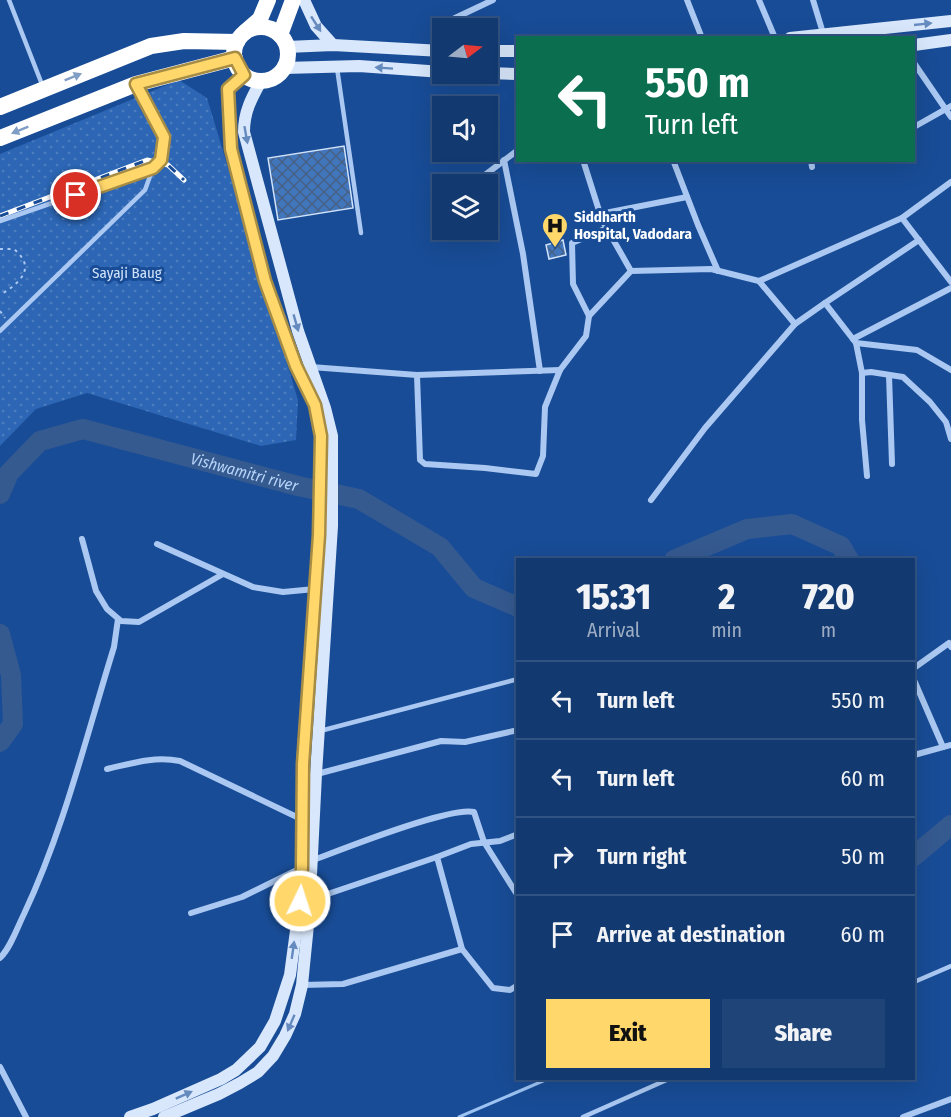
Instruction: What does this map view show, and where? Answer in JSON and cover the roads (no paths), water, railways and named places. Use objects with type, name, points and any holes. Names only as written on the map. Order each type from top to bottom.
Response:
[{"type":"highway","points":[[238,45],[260,19],[268,0]]},
{"type":"highway","points":[[238,45],[244,75],[261,81],[270,80],[284,68],[287,60],[283,41],[293,0]]},
{"type":"highway","points":[[0,138],[238,45],[257,28],[273,30],[283,41]]},
{"type":"highway","points":[[0,107],[151,46],[184,41],[238,45]]},
{"type":"street","points":[[304,0],[316,26],[333,45]]},
{"type":"street","points":[[455,18],[493,0]]},
{"type":"street","points":[[687,0],[701,36]]},
{"type":"street","points":[[759,0],[774,36]]},
{"type":"street","points":[[813,0],[822,33]]},
{"type":"street","points":[[803,36],[822,33],[898,32],[951,21]]},
{"type":"street","points":[[915,45],[951,40]]},
{"type":"street","points":[[283,41],[432,50]]},
{"type":"street","points":[[498,51],[516,51]]},
{"type":"street","points":[[915,64],[949,107],[951,117]]},
{"type":"street","points":[[284,68],[359,66],[432,70]]},
{"type":"street","points":[[498,73],[516,74]]},
{"type":"street","points":[[164,1117],[219,1094],[258,1072],[273,1056],[295,1014],[302,985],[310,900],[301,819],[326,436],[315,405],[296,366],[265,281],[231,149],[228,89],[244,75]]},
{"type":"street","points":[[130,1117],[221,1079],[236,1070],[261,1047],[275,1021],[290,975],[307,864],[316,774],[332,526],[325,408],[298,331],[244,132],[244,116],[261,81]]},
{"type":"street","points":[[915,126],[949,107]]},
{"type":"street","points":[[486,174],[516,151]]},
{"type":"street","points":[[504,160],[522,254],[540,371]]},
{"type":"street","points":[[584,162],[600,214],[631,271]]},
{"type":"street","points":[[674,162],[718,271]]},
{"type":"street","points":[[589,315],[631,271],[711,269],[759,280],[902,218],[951,182]]},
{"type":"street","points":[[600,214],[687,197]]},
{"type":"street","points":[[902,218],[951,282]]},
{"type":"street","points":[[417,375],[420,460],[425,464],[536,474],[543,456],[545,407],[560,370],[586,336],[589,315],[573,284],[572,243],[607,228]]},
{"type":"street","points":[[651,500],[705,428],[795,324],[919,240]]},
{"type":"street","points":[[759,280],[795,324]]},
{"type":"street","points":[[854,341],[951,288]]},
{"type":"street","points":[[825,303],[854,341],[862,373],[862,420],[867,476]]},
{"type":"street","points":[[854,341],[917,350],[951,370]]},
{"type":"street","points":[[310,367],[417,375],[560,370]]},
{"type":"street","points":[[862,373],[903,377],[930,402],[946,422],[951,439]]},
{"type":"street","points":[[889,375],[892,464]]},
{"type":"street","points":[[82,539],[96,591],[107,609],[121,621],[139,622],[223,574]]},
{"type":"street","points":[[157,544],[253,587],[283,592],[315,589]]},
{"type":"street","points":[[0,958],[9,944],[51,852],[114,647],[118,619]]},
{"type":"street","points":[[915,667],[949,643],[951,647]]},
{"type":"street","points":[[915,682],[943,747]]},
{"type":"street","points":[[316,774],[441,741],[465,742],[516,730]]},
{"type":"street","points":[[915,755],[951,745]]},
{"type":"street","points":[[107,770],[147,759],[164,758],[180,761],[301,819]]},
{"type":"street","points":[[191,914],[242,897],[307,864],[441,816],[468,811],[474,812],[483,842],[516,893]]},
{"type":"street","points":[[310,900],[471,844],[500,841],[516,835]]},
{"type":"street","points":[[437,857],[462,949],[493,988],[510,990],[516,986]]},
{"type":"street","points":[[302,985],[343,984],[462,949]]},
{"type":"street","points":[[0,1067],[26,1117]]},
{"type":"street","points":[[903,1117],[951,1099]]},
{"type":"lane","points":[[9,0],[44,89]]},
{"type":"lane","points":[[337,68],[362,233]]},
{"type":"lane","points":[[0,331],[145,190],[153,168],[161,160],[164,137],[136,84]]},
{"type":"lane","points":[[0,221],[153,168]]},
{"type":"lane","points":[[318,731],[516,680]]},
{"type":"lane","points":[[915,982],[951,966]]},
{"type":"lane","points":[[583,1117],[666,1080]]},
{"type":"waterway","name":"Vishwamitri river","points":[[0,494],[9,473],[40,441],[83,429],[298,486],[359,499],[440,547],[474,588],[516,606]]},
{"type":"waterway","name":"Vishwamitri river","points":[[679,558],[747,529],[792,524],[841,546],[848,558]]},
{"type":"waterway","name":"Vishwamitri river","points":[[0,634],[11,675],[13,724],[0,742]]},
{"type":"waterway","name":"Vishwamitri river","points":[[915,855],[951,825]]},
{"type":"waterway","points":[[459,1117],[545,1080]]},
{"type":"railway","points":[[0,216],[147,160],[168,165],[184,180]]},
{"type":"place","name":"Siddharth Hospital, Vadodara","points":[[555,249]]},
{"type":"park label","name":"Sayaji Baug","points":[[127,273]]}]
